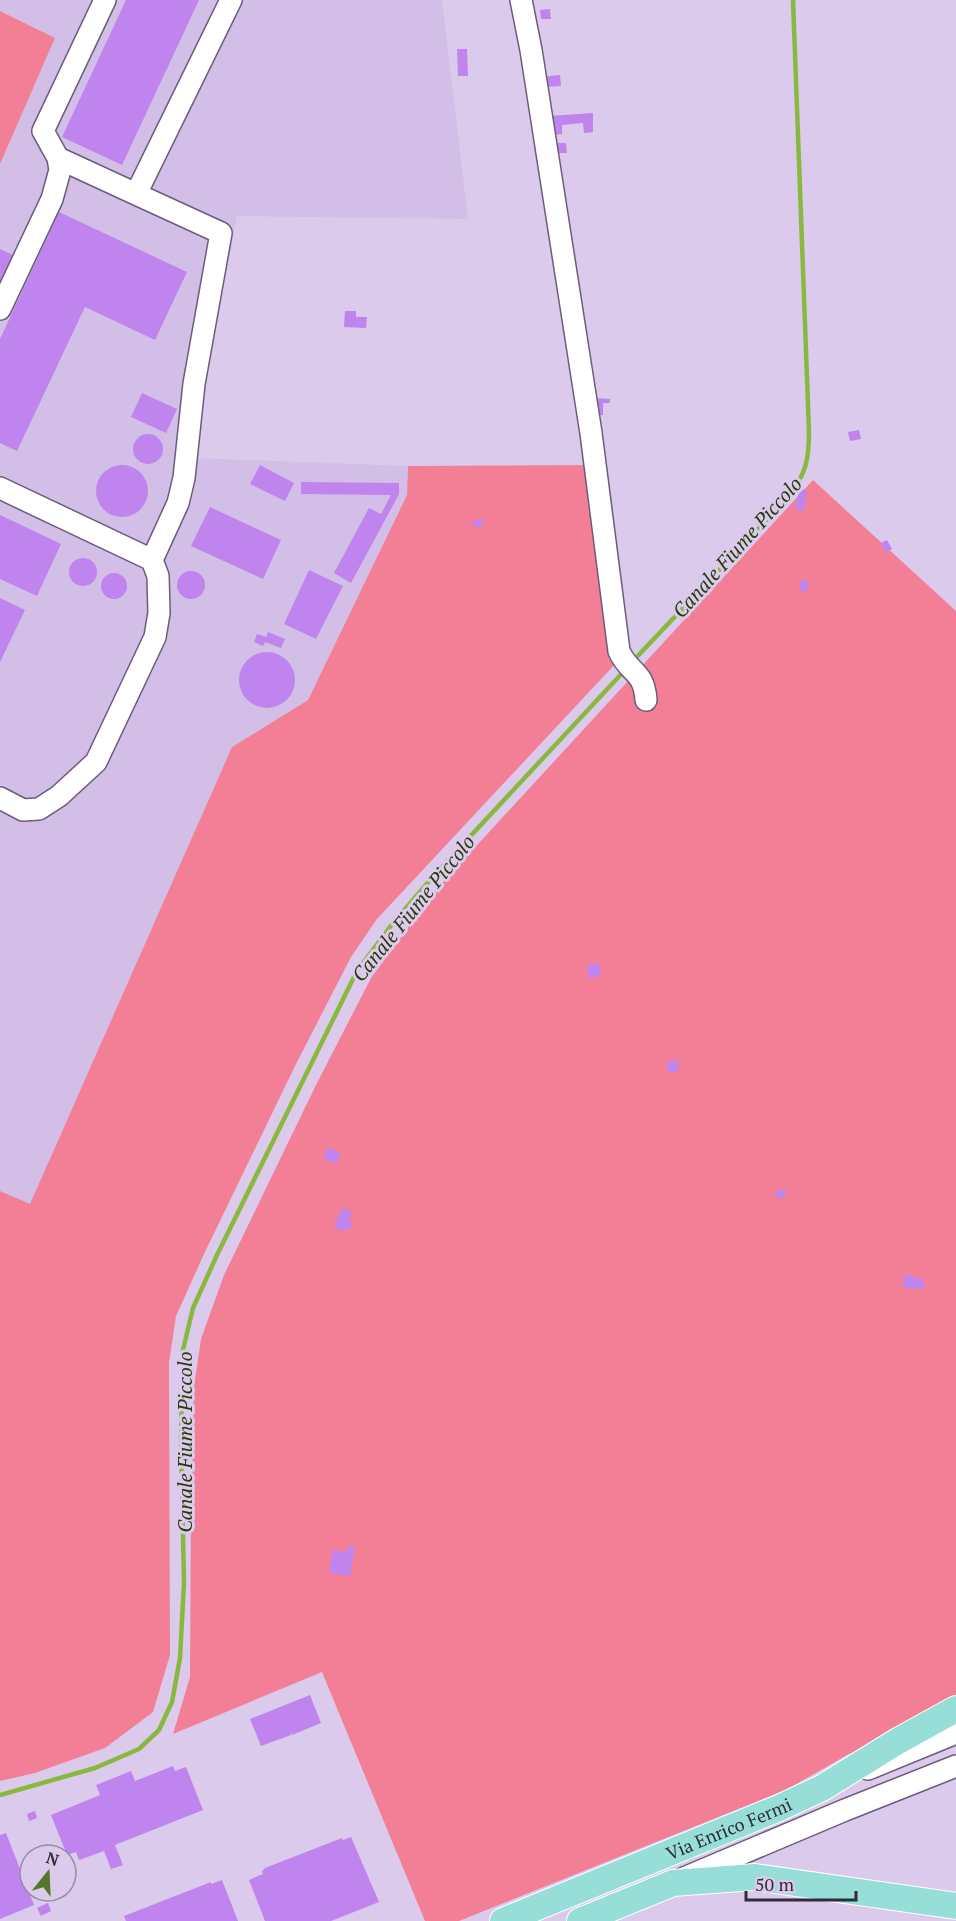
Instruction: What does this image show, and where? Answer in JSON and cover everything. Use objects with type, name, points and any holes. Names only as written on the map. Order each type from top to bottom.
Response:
[{"type":"main road","points":[[822,1788],[898,1741],[956,1709]]},
{"type":"main road","name":"Via Enrico Fermi","points":[[502,1921],[779,1808],[822,1788]]},
{"type":"main road","points":[[673,1883],[755,1876],[956,1906]]},
{"type":"main road","name":"Via Enrico Fermi","points":[[580,1921],[673,1883]]},
{"type":"street","points":[[0,309],[52,200],[60,170],[58,158],[43,131],[105,0]]},
{"type":"street","points":[[136,194],[231,0]]},
{"type":"street","points":[[521,0],[531,50],[587,411],[619,651],[623,659],[639,675],[645,686],[646,700]]},
{"type":"street","points":[[58,158],[221,233],[194,384],[184,478],[178,503],[152,560]]},
{"type":"street","points":[[0,488],[152,560],[158,576],[159,613],[155,636],[96,762],[59,796],[39,809],[23,810],[0,798]]},
{"type":"street","name":"Via Enrico Fermi","points":[[822,1788],[956,1733]]},
{"type":"street","name":"Via Enrico Fermi","points":[[673,1883],[956,1766]]},
{"type":"shaded area","points":[[0,0],[442,0],[468,219],[237,216],[190,458],[408,466],[407,495],[308,700],[232,747],[30,1205],[0,1191],[0,164],[55,38],[0,11]]},
{"type":"shaded area","points":[[0,11],[55,38],[0,164]]},
{"type":"shaded area","points":[[589,465],[617,662],[377,919],[351,957],[296,1064],[176,1316],[169,1363],[170,1655],[153,1712],[105,1748],[35,1773],[0,1781],[0,1191],[30,1204],[232,747],[308,700],[407,495],[408,466]]},
{"type":"shaded area","points":[[813,480],[956,611],[956,1701],[916,1725],[847,1755],[786,1790],[459,1921],[425,1921],[322,1672],[173,1734],[190,1677],[194,1386],[201,1339],[224,1275],[316,1085],[371,978],[433,893]]},
{"type":"building","points":[[126,0],[199,0],[122,165],[62,137]]},
{"type":"building","points":[[550,9],[551,19],[541,19],[540,10]]},
{"type":"building","points":[[457,49],[467,49],[468,76],[458,76]]},
{"type":"building","points":[[560,75],[561,86],[543,87],[543,77]]},
{"type":"building","points":[[593,113],[593,132],[584,133],[583,123],[562,125],[562,134],[553,135],[549,116]]},
{"type":"building","points":[[557,143],[566,143],[567,153],[557,153]]},
{"type":"building","points":[[59,212],[187,272],[155,340],[85,307],[17,451],[0,443],[0,339]]},
{"type":"building","points":[[0,249],[17,257],[0,292]]},
{"type":"building","points":[[345,311],[356,311],[356,317],[367,317],[366,328],[344,327]]},
{"type":"building","points":[[142,393],[177,409],[166,433],[131,417]]},
{"type":"building","points":[[595,398],[610,399],[610,403],[603,403],[603,415],[595,415]]},
{"type":"building","points":[[859,430],[861,439],[850,441],[848,432]]},
{"type":"building","points":[[148,434],[158,439],[163,449],[158,459],[148,464],[138,459],[133,449],[138,439]]},
{"type":"building","points":[[117,465],[127,465],[141,472],[148,491],[141,510],[127,517],[117,517],[107,513],[100,506],[96,496],[96,486],[100,476],[107,469]]},
{"type":"building","points":[[260,465],[294,483],[285,501],[250,484]]},
{"type":"building","points":[[301,482],[399,483],[399,494],[351,583],[334,573],[369,508],[381,514],[391,495],[301,494]]},
{"type":"building","points":[[802,489],[807,491],[804,511],[795,509],[797,497]]},
{"type":"building","points":[[210,507],[281,540],[263,579],[191,546]]},
{"type":"building","points":[[0,515],[61,544],[37,596],[0,579]]},
{"type":"building","points":[[482,519],[484,525],[474,528],[473,521]]},
{"type":"building","points":[[887,540],[892,549],[885,552],[881,543]]},
{"type":"building","points":[[83,558],[93,562],[97,572],[93,582],[83,586],[73,582],[69,572],[73,562]]},
{"type":"building","points":[[309,570],[343,586],[316,639],[284,624]]},
{"type":"building","points":[[191,571],[201,575],[205,585],[201,595],[191,599],[181,595],[177,585],[181,575]]},
{"type":"building","points":[[114,573],[123,577],[127,586],[123,595],[114,599],[105,595],[101,586],[105,577]]},
{"type":"building","points":[[800,581],[809,581],[808,591],[800,591]]},
{"type":"building","points":[[0,598],[25,610],[0,662]]},
{"type":"building","points":[[268,632],[285,639],[281,648],[265,642],[263,646],[254,642],[257,634],[266,637]]},
{"type":"building","points":[[261,652],[273,652],[283,656],[291,664],[295,680],[291,696],[283,704],[273,708],[261,708],[251,704],[243,696],[239,686],[239,674],[243,664],[251,656]]},
{"type":"building","points":[[599,963],[601,976],[589,978],[587,965]]},
{"type":"building","points":[[667,1061],[678,1061],[678,1072],[668,1073]]},
{"type":"building","points":[[328,1147],[341,1154],[336,1164],[323,1158]]},
{"type":"building","points":[[777,1189],[786,1191],[784,1199],[775,1196]]},
{"type":"building","points":[[342,1208],[352,1212],[349,1221],[353,1223],[350,1230],[346,1228],[344,1232],[334,1227]]},
{"type":"building","points":[[904,1275],[924,1279],[924,1289],[903,1288]]},
{"type":"building","points":[[348,1546],[355,1547],[350,1576],[329,1573],[333,1550],[347,1552]]},
{"type":"building","points":[[310,1695],[321,1723],[292,1735],[291,1731],[291,1735],[261,1746],[250,1719]]},
{"type":"building","points":[[173,1766],[175,1771],[186,1767],[203,1810],[115,1845],[123,1865],[111,1869],[104,1851],[79,1860],[78,1843],[62,1843],[51,1815],[100,1795],[96,1785],[131,1771],[135,1781]]},
{"type":"building","points":[[35,1811],[37,1818],[29,1821],[27,1814]]},
{"type":"building","points":[[6,1833],[18,1864],[18,1903],[33,1903],[34,1905],[0,1919],[0,1835]]},
{"type":"building","points":[[351,1837],[379,1902],[331,1921],[265,1921],[249,1880],[263,1874],[262,1871],[265,1868],[342,1838],[343,1840]]},
{"type":"building","points":[[222,1880],[238,1921],[126,1921],[124,1916],[211,1882],[211,1884]]},
{"type":"building","points":[[48,1903],[51,1911],[41,1916],[37,1908]]},
{"type":"waterway","name":"Canale Fiume Piccolo","points":[[633,661],[790,495],[806,465],[809,432],[793,0]]},
{"type":"waterway","name":"Canale Fiume Piccolo","points":[[0,1795],[95,1768],[139,1749],[159,1730],[172,1702],[180,1658],[184,1583],[181,1436],[183,1350],[193,1308],[357,971],[393,923],[438,871],[626,669]]}]
